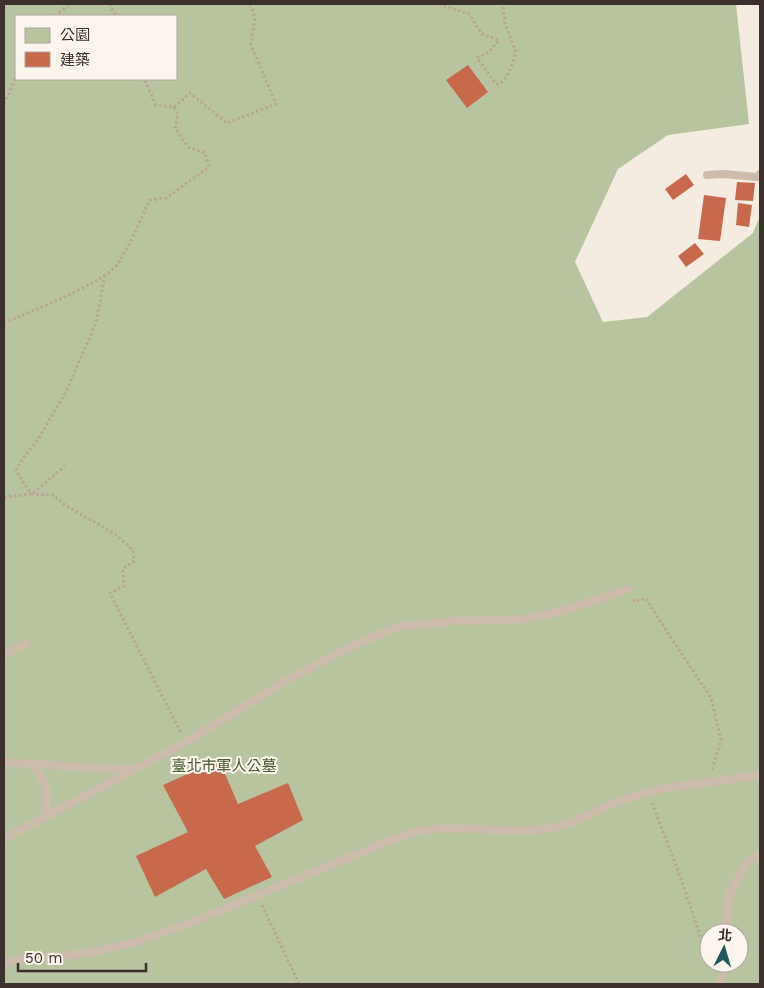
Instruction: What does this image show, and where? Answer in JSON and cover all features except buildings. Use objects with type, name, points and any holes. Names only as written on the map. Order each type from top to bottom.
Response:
[{"type":"lane","points":[[707,175],[724,174],[757,177],[760,174]]},
{"type":"lane","points":[[4,839],[186,742],[287,680],[348,648],[396,626],[455,621],[523,619],[559,612],[629,589]]},
{"type":"lane","points":[[4,656],[26,644]]},
{"type":"lane","points":[[4,762],[133,770]]},
{"type":"lane","points":[[32,764],[44,778],[48,794],[45,817]]},
{"type":"lane","points":[[4,962],[88,953],[137,942],[190,923],[396,838],[418,831],[449,829],[518,831],[547,829],[573,823],[617,802],[649,794],[660,789],[760,774]]},
{"type":"lane","points":[[726,923],[730,892],[745,865],[760,854]]},
{"type":"path","points":[[56,15],[69,4]]},
{"type":"path","points":[[109,4],[115,15]]},
{"type":"path","points":[[144,80],[156,105],[174,107],[190,94],[227,123],[276,104],[251,45],[255,17],[250,4]]},
{"type":"path","points":[[439,4],[469,14],[482,34],[499,40],[489,52],[477,58],[496,84],[500,84],[510,73],[516,52],[505,24],[503,4]]},
{"type":"path","points":[[4,104],[15,79]]},
{"type":"path","points":[[4,323],[81,289],[105,274],[118,264],[150,200],[166,198],[209,167],[205,153],[188,148],[175,128],[178,115],[174,107]]},
{"type":"path","points":[[32,494],[16,470],[37,441],[66,392],[96,323],[105,274]]},
{"type":"path","points":[[32,494],[65,466]]},
{"type":"path","points":[[4,498],[32,494],[54,495],[65,505],[115,534],[133,550],[134,560],[123,569],[124,586],[110,593],[186,742]]},
{"type":"path","points":[[645,598],[711,698],[722,740],[708,782]]},
{"type":"path","points":[[649,794],[699,932]]},
{"type":"path","points":[[258,895],[300,984]]},
{"type":"green space","name":"臺北市軍人公墓","points":[[4,4],[736,4],[749,124],[668,135],[618,169],[575,262],[603,322],[647,317],[753,233],[760,216],[760,984],[4,984]]}]
